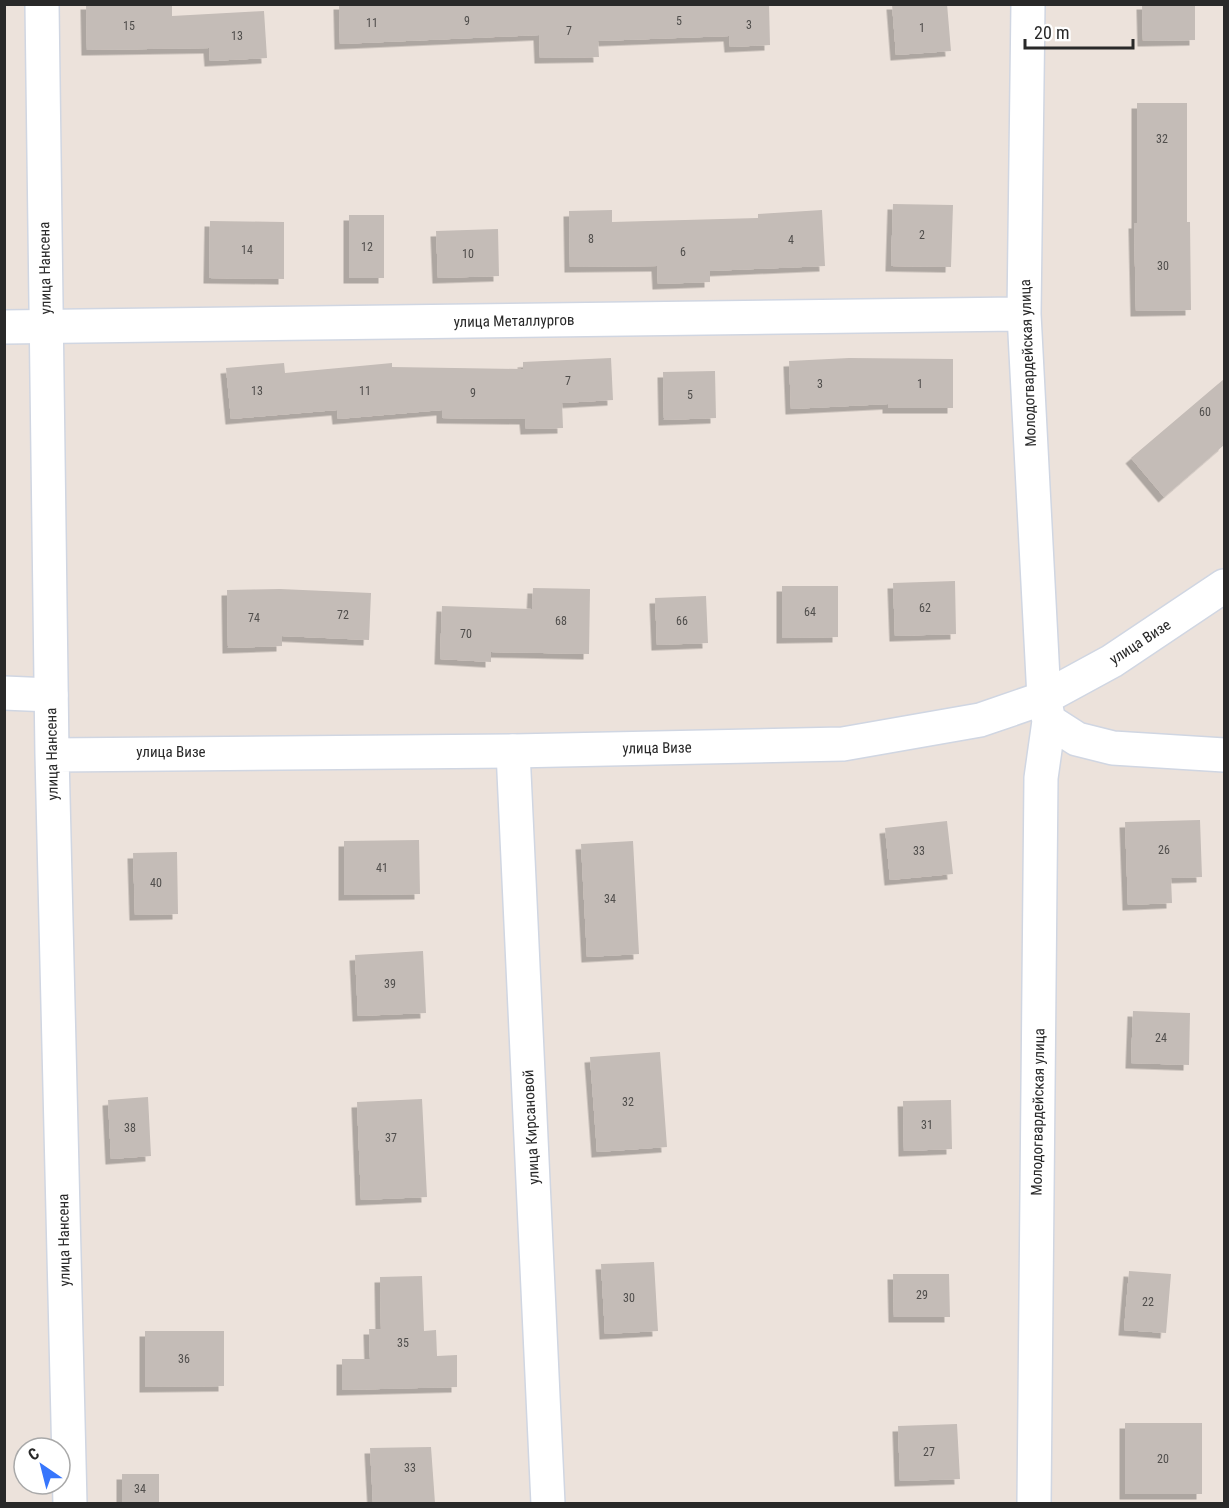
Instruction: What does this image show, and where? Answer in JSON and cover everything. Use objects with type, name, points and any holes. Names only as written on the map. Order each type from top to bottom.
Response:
[{"type":"street","name":"улица Нансена","points":[[42,4],[52,755],[70,1503]]},
{"type":"street","name":"Молодогвардейская улица","points":[[1028,4],[1024,314],[1047,710],[1041,778],[1034,1503]]},
{"type":"street","name":"улица Металлургов","points":[[4,327],[1024,314]]},
{"type":"street","name":"улица Визе","points":[[52,755],[513,751],[843,744],[1047,710],[1112,661],[1224,586]]},
{"type":"street","points":[[4,693],[51,695]]},
{"type":"street","points":[[1047,710],[1077,739],[1113,748],[1224,756]]},
{"type":"street","name":"улица Кирсановой","points":[[513,751],[548,1503]]},
{"type":"building","points":[[86,4],[172,4],[172,16],[264,11],[267,58],[210,61],[209,48],[87,50]]},
{"type":"building","points":[[339,4],[769,4],[770,45],[730,47],[729,36],[598,41],[599,57],[540,58],[539,35],[340,44]]},
{"type":"building","points":[[892,4],[947,4],[951,51],[896,55]]},
{"type":"building","points":[[1142,4],[1195,4],[1195,40],[1143,41]]},
{"type":"building","points":[[1137,103],[1187,103],[1187,222],[1190,222],[1191,310],[1136,311],[1134,223],[1137,223]]},
{"type":"building","points":[[893,204],[953,205],[951,267],[891,266]]},
{"type":"building","points":[[612,210],[612,222],[758,218],[758,214],[822,210],[825,266],[710,271],[710,282],[658,284],[657,266],[570,267],[569,211]]},
{"type":"building","points":[[349,215],[384,215],[384,278],[349,278]]},
{"type":"building","points":[[210,221],[284,222],[284,279],[209,278]]},
{"type":"building","points":[[498,229],[499,276],[438,278],[436,231]]},
{"type":"building","points":[[611,358],[613,400],[562,403],[563,428],[526,429],[525,419],[442,418],[442,410],[338,419],[337,410],[231,419],[226,368],[284,363],[285,373],[392,363],[392,367],[523,369],[523,362]]},
{"type":"building","points":[[849,358],[953,359],[953,408],[888,408],[888,404],[791,409],[789,361]]},
{"type":"building","points":[[715,371],[716,418],[664,420],[663,372]]},
{"type":"building","points":[[1224,379],[1224,445],[1164,497],[1131,458]]},
{"type":"building","points":[[955,581],[956,634],[895,636],[893,583]]},
{"type":"building","points":[[782,586],[838,586],[838,637],[782,638]]},
{"type":"building","points":[[533,588],[590,589],[589,654],[491,652],[491,662],[440,659],[442,606],[532,609]]},
{"type":"building","points":[[280,589],[371,593],[369,640],[282,636],[282,646],[228,648],[227,590]]},
{"type":"building","points":[[706,596],[708,643],[657,645],[655,598]]},
{"type":"building","points":[[1200,820],[1202,877],[1171,878],[1172,903],[1128,905],[1125,822]]},
{"type":"building","points":[[947,821],[953,874],[890,880],[885,828]]},
{"type":"building","points":[[419,840],[420,894],[344,895],[344,841]]},
{"type":"building","points":[[633,841],[639,954],[587,957],[581,844]]},
{"type":"building","points":[[177,852],[178,914],[135,915],[133,853]]},
{"type":"building","points":[[423,951],[426,1013],[358,1016],[355,955]]},
{"type":"building","points":[[1133,1011],[1190,1013],[1189,1065],[1131,1063]]},
{"type":"building","points":[[660,1052],[667,1147],[597,1152],[590,1057]]},
{"type":"building","points":[[148,1097],[151,1156],[111,1159],[108,1100]]},
{"type":"building","points":[[422,1099],[427,1197],[361,1200],[357,1102]]},
{"type":"building","points":[[951,1100],[952,1149],[904,1151],[903,1101]]},
{"type":"building","points":[[654,1262],[658,1331],[605,1334],[601,1264]]},
{"type":"building","points":[[1129,1271],[1171,1274],[1166,1333],[1124,1330]]},
{"type":"building","points":[[893,1274],[949,1274],[950,1317],[894,1317]]},
{"type":"building","points":[[422,1276],[424,1331],[436,1330],[437,1356],[457,1355],[457,1387],[342,1390],[342,1359],[370,1359],[369,1329],[381,1329],[380,1277]]},
{"type":"building","points":[[145,1331],[224,1331],[224,1386],[145,1387]]},
{"type":"building","points":[[1125,1423],[1202,1423],[1202,1494],[1125,1494]]},
{"type":"building","points":[[957,1424],[960,1479],[900,1481],[898,1426]]},
{"type":"building","points":[[431,1447],[435,1503],[373,1503],[370,1448]]},
{"type":"building","points":[[122,1474],[159,1474],[159,1503],[122,1503]]}]
